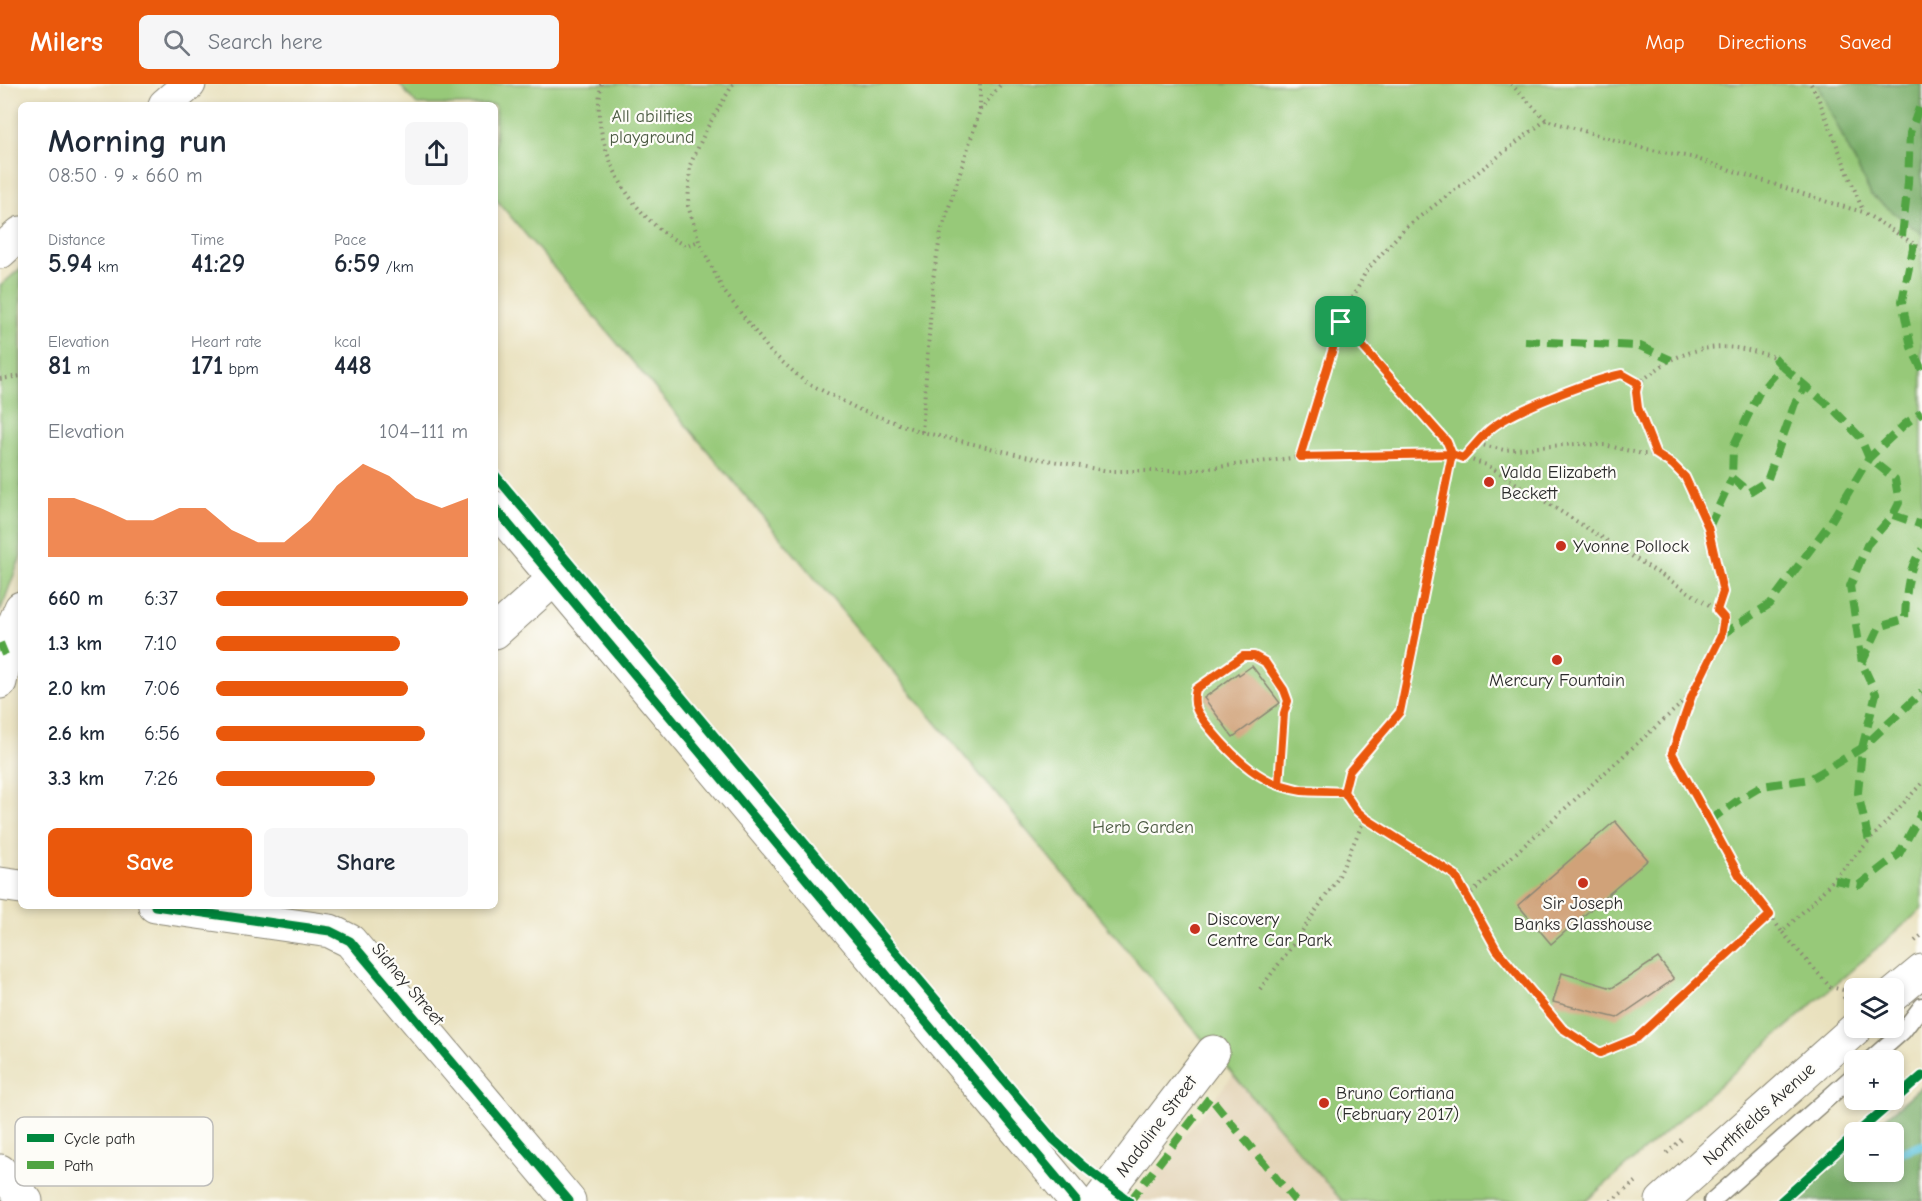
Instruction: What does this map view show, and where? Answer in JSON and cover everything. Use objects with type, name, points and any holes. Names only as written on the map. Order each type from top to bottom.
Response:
[{"type":"street","points":[[168,102],[189,84]]},
{"type":"street","points":[[0,252],[18,236]]},
{"type":"street","points":[[498,512],[1076,1201]]},
{"type":"street","points":[[498,629],[554,579]]},
{"type":"street","points":[[0,682],[10,634],[18,615]]},
{"type":"street","points":[[0,884],[18,887]]},
{"type":"street","name":"Sidney Street","points":[[195,909],[332,919],[569,1201]]},
{"type":"street","points":[[1904,987],[1922,971]]},
{"type":"street","points":[[1904,998],[1922,989]]},
{"type":"street","name":"Northfields Avenue","points":[[1662,1201],[1845,1038]]},
{"type":"street","name":"Madoline Street","points":[[1099,1201],[1213,1052]]},
{"type":"street","points":[[0,1171],[26,1201]]},
{"type":"lane","points":[[1881,1050],[1903,1031],[1922,1006]]},
{"type":"lane","points":[[1712,1201],[1844,1084]]},
{"type":"path","points":[[601,84],[598,114],[602,139],[621,186],[646,216],[678,242],[686,246],[699,241]]},
{"type":"path","points":[[733,84],[707,128],[690,165],[688,206],[699,241],[723,291],[770,351],[804,381],[862,411],[922,432],[1024,456],[1108,471],[1185,471],[1300,457],[1452,454],[1486,465],[1717,610],[1724,618],[1721,636],[1692,695],[1672,753],[1739,875],[1782,932],[1830,987],[1844,990]]},
{"type":"path","points":[[922,432],[933,279],[941,232],[980,110],[980,84]]},
{"type":"path","points":[[980,110],[1001,84]]},
{"type":"path","points":[[1511,84],[1546,120],[1646,149],[1691,157],[1863,212],[1922,249]]},
{"type":"path","points":[[1811,84],[1863,212]]},
{"type":"path","points":[[1300,457],[1341,322],[1366,271],[1405,228],[1546,120]]},
{"type":"path","points":[[1341,322],[1447,442],[1452,454],[1400,712],[1349,772],[1344,792],[1356,810],[1455,875],[1497,950],[1562,1028],[1600,1053],[1637,1038],[1770,915]]},
{"type":"path","points":[[1656,454],[1638,408],[1636,392],[1638,383],[1671,360],[1701,349],[1730,346],[1774,357]]},
{"type":"path","points":[[1463,458],[1489,430],[1515,414],[1601,378],[1622,374],[1638,383]]},
{"type":"path","points":[[0,379],[18,376]]},
{"type":"path","points":[[1478,444],[1504,450],[1576,444],[1605,445],[1642,454],[1656,454],[1673,465],[1685,477],[1708,527],[1723,592],[1717,610]]},
{"type":"path","points":[[1279,784],[1284,713],[1288,701],[1284,690],[1265,662],[1254,656],[1243,656],[1196,689],[1195,709],[1229,751],[1252,772],[1279,784],[1301,790],[1344,792]]},
{"type":"path","points":[[1467,897],[1692,695]]},
{"type":"path","points":[[1782,932],[1813,903],[1922,783]]},
{"type":"path","points":[[1260,989],[1338,878],[1365,818]]},
{"type":"path","points":[[1869,1122],[1922,1076]]},
{"type":"path","points":[[1781,1201],[1844,1145]]},
{"type":"shaded area","points":[[1233,1075],[1342,1201],[1132,1201]]},
{"type":"green space","points":[[399,84],[1922,84],[1922,909],[1586,1201],[1342,1201],[1191,1026],[498,202],[498,102],[414,102]]},
{"type":"green space","points":[[1817,84],[1922,84],[1922,234],[1871,195]]},
{"type":"green space","points":[[18,271],[18,564],[0,612],[0,286]]},
{"type":"green space","points":[[1922,1086],[1922,1201],[1792,1201],[1844,1155],[1844,1182],[1904,1182],[1904,1122],[1881,1122],[1894,1110],[1904,1110],[1904,1102]]},
{"type":"building","points":[[1252,666],[1280,703],[1233,737],[1204,698],[1238,673],[1239,675]]},
{"type":"building","name":"Sir Joseph Banks Glasshouse","points":[[1615,821],[1648,860],[1551,944],[1518,905]]},
{"type":"building","points":[[1658,958],[1674,979],[1617,1018],[1553,1002],[1562,973],[1612,988]]},
{"type":"waterway","points":[[1904,1151],[1922,1145]]},
{"type":"marked path","points":[[1902,236],[1908,183],[1910,133],[1922,100]]},
{"type":"marked path","points":[[1914,244],[1902,301],[1911,347],[1922,370]]},
{"type":"marked path","points":[[1525,341],[1640,346],[1671,360]]},
{"type":"marked path","points":[[1774,357],[1782,366],[1759,393],[1733,447],[1732,478],[1749,492],[1767,481],[1795,403],[1806,386]]},
{"type":"marked path","points":[[1782,366],[1835,411],[1860,437],[1869,458],[1895,479],[1899,503],[1893,515],[1867,545],[1850,586],[1862,663],[1876,694],[1862,748],[1858,793],[1869,841]]},
{"type":"marked path","points":[[1721,635],[1770,604],[1830,523],[1869,458],[1905,424],[1922,412]]},
{"type":"marked path","points":[[1709,527],[1732,478]]},
{"type":"marked path","points":[[1893,515],[1922,525]]},
{"type":"marked path","points":[[1862,663],[1879,627],[1905,619],[1910,573],[1922,550]]},
{"type":"marked path","points":[[0,643],[5,655]]},
{"type":"marked path","points":[[1709,821],[1762,786],[1810,779],[1862,748],[1922,692]]},
{"type":"marked path","points":[[1835,880],[1859,885],[1899,854],[1922,812]]},
{"type":"marked path","points":[[1130,1201],[1210,1097],[1295,1201]]},
{"type":"cycle path","points":[[498,479],[1054,1140],[1083,1166],[1129,1201]]},
{"type":"cycle path","points":[[498,512],[1076,1201]]},
{"type":"cycle path","points":[[176,909],[330,931],[350,941],[569,1201]]},
{"type":"cycle path","points":[[1869,1122],[1922,1076]]},
{"type":"cycle path","points":[[1781,1201],[1844,1145]]},
{"type":"place","name":"Valda Elizabeth Beckett","points":[[1489,482]]},
{"type":"place","name":"Yvonne Pollock","points":[[1561,546]]},
{"type":"place","name":"Mercury Fountain","points":[[1557,660]]},
{"type":"place","name":"Sir Joseph Banks Glasshouse","points":[[1583,883]]},
{"type":"place","name":"Discovery Centre Car Park","points":[[1195,929]]},
{"type":"place","name":"Bruno Cortiana (February 2017)","points":[[1324,1103]]},
{"type":"route","points":[[1341,322],[1300,457],[1452,454],[1463,458],[1489,430],[1515,414],[1601,378],[1622,374],[1638,383],[1636,392],[1638,408],[1656,454],[1673,465],[1685,477],[1708,527],[1723,592],[1717,610],[1724,618],[1721,636],[1692,695],[1672,753],[1739,875],[1770,915],[1637,1038],[1600,1053],[1562,1028],[1497,950],[1455,875],[1365,818],[1356,810],[1344,792],[1301,790],[1279,784],[1284,713],[1288,701],[1284,690],[1265,662],[1254,656],[1243,656],[1196,689],[1195,709],[1229,751],[1252,772],[1279,784],[1301,790],[1344,792],[1349,772],[1400,712],[1452,454],[1447,442],[1341,322]]},
{"type":"park label","name":"All abilities playground","points":[[652,126]]},
{"type":"park label","name":"Herb Garden","points":[[1143,827]]}]
